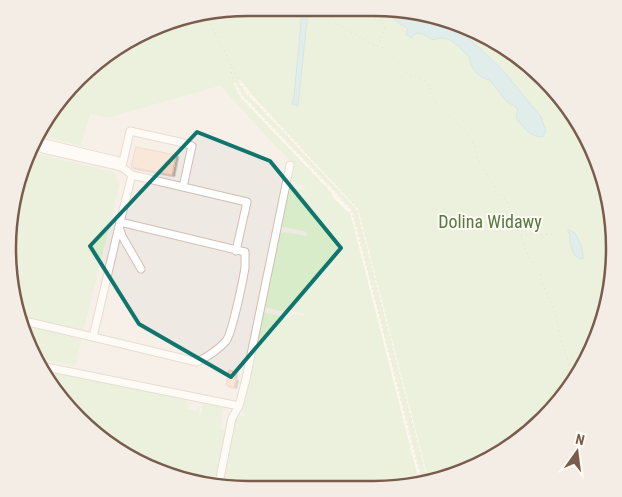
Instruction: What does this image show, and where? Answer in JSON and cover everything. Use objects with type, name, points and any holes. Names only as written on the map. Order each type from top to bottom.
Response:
[{"type":"lane","points":[[122,165],[130,131],[192,146],[183,187]]},
{"type":"lane","points":[[42,143],[122,165],[132,175],[247,202],[236,251]]},
{"type":"lane","points":[[220,479],[232,418],[240,406],[290,165]]},
{"type":"lane","points":[[93,337],[132,175]]},
{"type":"lane","points":[[29,322],[197,362],[204,359],[225,342],[229,335],[245,268],[245,252],[120,224]]},
{"type":"lane","points":[[120,224],[122,236],[141,269]]},
{"type":"lane","points":[[49,368],[240,406]]},
{"type":"path","points":[[330,16],[339,24],[386,49],[402,69],[418,77],[428,85],[436,104],[472,140],[479,160],[488,177],[508,203],[514,225],[521,236],[524,247],[540,273],[557,318],[571,372]]},
{"type":"path","points":[[372,16],[385,26],[378,46]]},
{"type":"path","points":[[208,20],[241,84],[359,212],[426,475]]},
{"type":"path","points":[[232,66],[233,81],[242,96],[351,210],[420,476]]},
{"type":"path","points":[[351,210],[355,206]]},
{"type":"path","points":[[521,236],[552,234]]},
{"type":"path","points":[[567,358],[583,350]]},
{"type":"highlighted area","points":[[197,132],[270,161],[341,248],[231,377],[139,324],[90,246]]},
{"type":"shaded area","points":[[220,86],[277,148],[348,218],[388,480],[248,481],[218,479],[188,473],[146,457],[119,442],[84,413],[64,390],[44,360],[76,366],[83,333],[37,154],[45,137],[81,146],[89,114],[108,118]]},
{"type":"green space","name":"Dolina Widawy","points":[[248,16],[374,16],[404,18],[434,24],[476,40],[515,64],[548,95],[575,132],[598,188],[604,218],[605,264],[598,309],[575,365],[558,390],[538,413],[515,433],[490,450],[462,463],[427,474],[358,209],[240,80],[238,81],[247,94],[357,211],[426,475],[421,476],[352,210],[243,96],[235,82],[233,82],[242,99],[332,193],[332,196],[350,212],[418,476],[374,481],[222,479],[234,420],[237,415],[245,416],[242,411],[262,312],[290,318],[292,314],[304,316],[304,313],[287,310],[286,312],[263,307],[279,234],[285,232],[306,236],[307,232],[280,226],[288,192],[295,188],[304,190],[305,186],[295,183],[291,179],[293,163],[220,86],[108,118],[90,114],[81,146],[45,137],[55,119],[74,95],[95,74],[119,55],[146,40],[188,24],[218,18]]},
{"type":"green space","points":[[37,154],[114,172],[120,183],[83,333],[28,320],[24,309],[17,264],[18,218],[24,188]]},
{"type":"green space","points":[[29,324],[82,337],[76,366],[44,360]]},
{"type":"green space","points":[[58,371],[165,393],[187,401],[187,409],[197,411],[198,406],[200,407],[200,416],[203,404],[224,406],[220,428],[225,430],[228,420],[230,421],[218,479],[188,473],[160,463],[119,442],[84,413],[51,372]]},
{"type":"water","points":[[302,16],[307,16],[298,106],[292,104]]},
{"type":"water","points":[[391,17],[434,24],[466,36],[501,68],[541,117],[546,131],[543,137],[538,137],[524,128],[516,118],[518,110],[516,107],[506,101],[490,80],[483,78],[476,72],[471,66],[470,58],[453,42],[444,38],[433,40],[423,34],[416,33],[411,38],[406,34],[408,29]]},
{"type":"water","points":[[568,230],[574,232],[578,238],[582,248],[583,259],[577,257],[574,253]]},
{"type":"building","points":[[136,147],[176,155],[172,175],[131,167]]},
{"type":"building","points":[[229,370],[235,372],[234,387],[226,385]]}]
